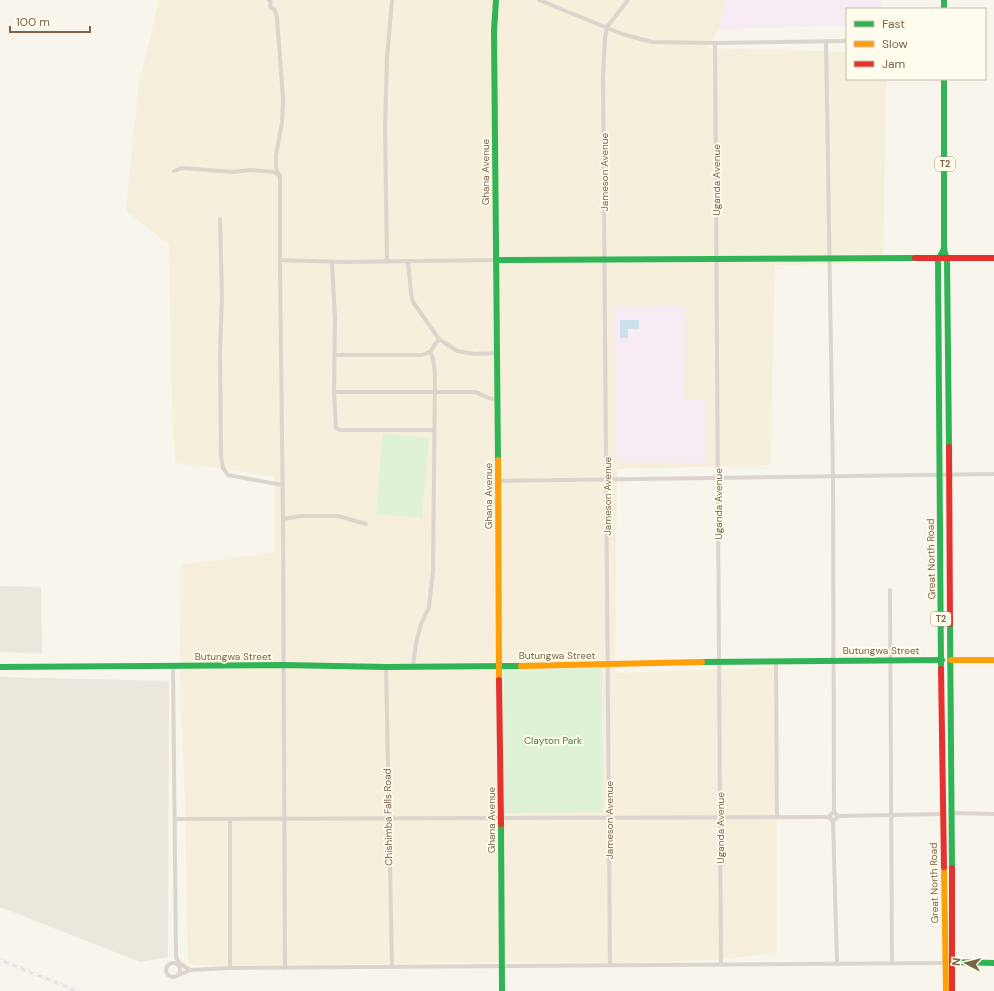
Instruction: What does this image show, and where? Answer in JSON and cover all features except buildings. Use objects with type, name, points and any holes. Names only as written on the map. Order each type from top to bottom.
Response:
[{"type":"main road","name":"Ghana Avenue","points":[[496,0],[494,39],[502,991]]},
{"type":"main road","name":"Great North Road","points":[[944,80],[944,249],[947,258],[951,660],[952,991]]},
{"type":"main road","points":[[938,258],[944,249]]},
{"type":"main road","name":"Great North Road","points":[[938,258],[942,737],[946,991]]},
{"type":"main road","points":[[496,260],[994,258]]},
{"type":"main road","points":[[941,552],[945,554],[950,552]]},
{"type":"main road","points":[[941,564],[946,561],[950,565]]},
{"type":"main road","name":"Butungwa Street","points":[[0,667],[283,665],[386,667],[942,660]]},
{"type":"main road","points":[[951,660],[994,660]]},
{"type":"main road","points":[[942,722],[947,726],[951,723]]},
{"type":"main road","points":[[942,737],[947,734],[951,736]]},
{"type":"main road","points":[[952,962],[994,964]]},
{"type":"street","points":[[269,0],[270,7],[275,10],[278,18],[283,98],[282,123],[276,154],[276,168],[280,177],[285,968]]},
{"type":"street","points":[[387,262],[387,58],[392,0]]},
{"type":"street","points":[[607,27],[628,0]]},
{"type":"street","points":[[542,1],[622,34],[652,42],[715,43],[826,40],[846,41]]},
{"type":"street","name":"Jameson Avenue","points":[[607,27],[603,77],[610,965]]},
{"type":"street","points":[[176,819],[777,817],[836,819],[833,476],[826,40]]},
{"type":"street","name":"Uganda Avenue","points":[[715,43],[721,964]]},
{"type":"street","points":[[174,172],[182,168],[233,172],[250,170],[274,172],[280,177]]},
{"type":"street","points":[[220,219],[222,297],[220,351],[221,455],[223,468],[228,474],[282,484]]},
{"type":"street","points":[[280,260],[332,262],[496,260]]},
{"type":"street","points":[[408,261],[413,302],[439,339],[457,351],[475,354],[497,353]]},
{"type":"street","points":[[332,262],[335,319],[335,425],[338,429],[434,430]]},
{"type":"street","points":[[334,355],[422,355],[430,352],[439,339]]},
{"type":"street","points":[[413,666],[421,624],[429,607],[433,571],[434,362],[433,356],[430,352]]},
{"type":"street","points":[[334,392],[476,392],[490,400],[497,399]]},
{"type":"street","points":[[497,481],[994,474]]},
{"type":"street","points":[[283,519],[301,516],[338,516],[366,524]]},
{"type":"street","points":[[890,590],[889,660],[892,963]]},
{"type":"street","points":[[776,661],[777,817]]},
{"type":"street","points":[[173,666],[176,819],[176,957],[173,964],[166,968],[166,975],[173,978],[190,970],[230,968],[945,963]]},
{"type":"street","name":"Chishimba Falls Road","points":[[386,667],[392,967]]},
{"type":"street","points":[[952,813],[994,814]]},
{"type":"street","points":[[837,964],[831,814],[943,814]]},
{"type":"street","points":[[230,819],[230,968]]},
{"type":"street","points":[[176,957],[179,963],[184,967]]},
{"type":"street","points":[[173,964],[190,970]]},
{"type":"street","points":[[173,964],[180,969],[179,975]]},
{"type":"shaded area","points":[[159,0],[726,0],[719,29],[707,48],[846,52],[846,80],[886,80],[883,263],[775,265],[770,465],[617,469],[615,673],[777,667],[777,953],[712,960],[623,963],[515,962],[234,966],[188,965],[185,806],[180,673],[181,565],[275,552],[274,477],[227,469],[175,463],[171,373],[169,245],[126,211],[139,83]]},
{"type":"shaded area","points":[[726,0],[882,0],[882,8],[846,8],[846,26],[719,29]]},
{"type":"shaded area","points":[[614,305],[686,306],[684,400],[705,400],[705,463],[615,462]]},
{"type":"shaded area","points":[[0,586],[41,587],[42,653],[0,652]]},
{"type":"shaded area","points":[[0,677],[169,681],[168,957],[140,962],[0,907]]},
{"type":"green space","points":[[383,434],[429,438],[422,518],[376,514]]},
{"type":"green space","name":"Clayton Park","points":[[602,668],[603,812],[505,813],[504,669]]},
{"type":"water","points":[[620,320],[639,320],[639,329],[628,329],[628,338],[620,338]]},
{"type":"railway","points":[[0,960],[77,991]]},
{"type":"traffic: fast","points":[[496,0],[494,31],[498,460]]},
{"type":"traffic: fast","points":[[944,0],[944,8]]},
{"type":"traffic: fast","points":[[944,80],[944,249],[947,260],[949,447]]},
{"type":"traffic: fast","points":[[941,669],[938,260],[944,249]]},
{"type":"traffic: fast","points":[[496,260],[915,258]]},
{"type":"traffic: fast","points":[[950,624],[952,868]]},
{"type":"traffic: fast","points":[[702,662],[942,660]]},
{"type":"traffic: fast","points":[[0,667],[283,665],[386,667],[521,666]]},
{"type":"traffic: fast","points":[[501,824],[502,991]]},
{"type":"traffic: fast","points":[[952,962],[994,963]]},
{"type":"traffic: slow","points":[[498,460],[499,680]]},
{"type":"traffic: slow","points":[[951,660],[994,660]]},
{"type":"traffic: slow","points":[[521,666],[702,662]]},
{"type":"traffic: slow","points":[[944,867],[946,991]]},
{"type":"traffic: jam","points":[[915,258],[994,258]]},
{"type":"traffic: jam","points":[[949,447],[950,624]]},
{"type":"traffic: jam","points":[[941,669],[944,867]]},
{"type":"traffic: jam","points":[[499,680],[501,824]]},
{"type":"traffic: jam","points":[[952,868],[952,991]]}]
